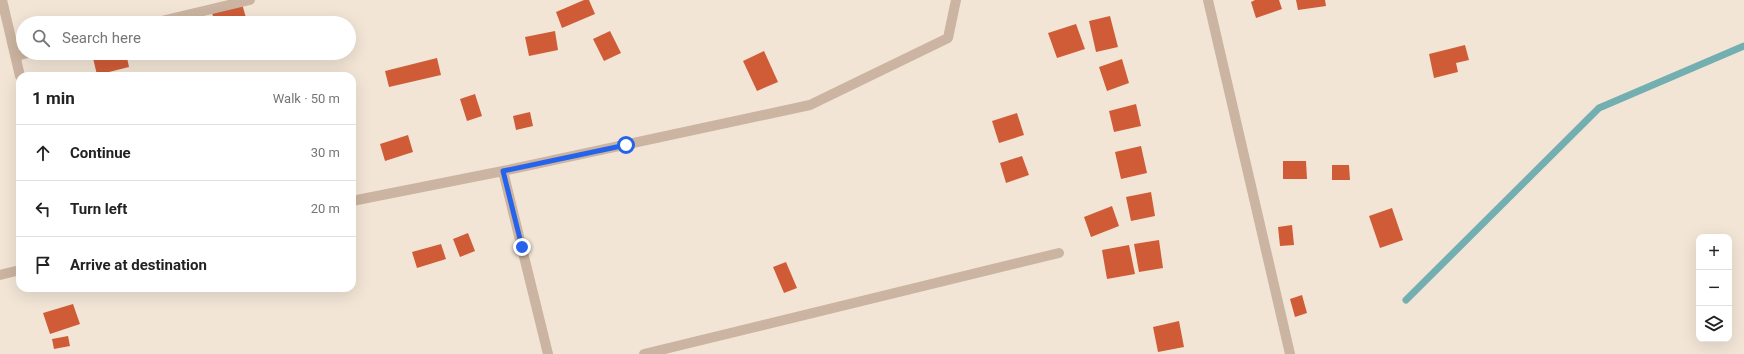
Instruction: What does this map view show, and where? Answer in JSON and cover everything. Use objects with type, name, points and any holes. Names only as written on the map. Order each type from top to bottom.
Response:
[{"type":"street","points":[[2,0],[16,56]]},
{"type":"street","points":[[183,16],[250,0]]},
{"type":"street","points":[[356,200],[503,171],[810,105],[948,38],[956,0]]},
{"type":"street","points":[[1208,0],[1290,354]]},
{"type":"street","points":[[17,60],[19,72]]},
{"type":"street","points":[[503,171],[548,354]]},
{"type":"street","points":[[644,354],[1059,253]]},
{"type":"street","points":[[0,275],[16,271]]},
{"type":"building","points":[[584,0],[589,0],[595,14],[562,28],[556,12]]},
{"type":"building","points":[[1255,0],[1279,0],[1282,9],[1256,18],[1251,2]]},
{"type":"building","points":[[1296,0],[1325,0],[1326,6],[1298,10]]},
{"type":"building","points":[[242,4],[246,16],[213,16],[212,13]]},
{"type":"building","points":[[1110,16],[1118,47],[1096,52],[1089,21]]},
{"type":"building","points":[[1076,24],[1085,49],[1057,58],[1048,33]]},
{"type":"building","points":[[555,31],[558,50],[529,56],[525,37]]},
{"type":"building","points":[[610,31],[621,53],[604,61],[593,39]]},
{"type":"building","points":[[1465,45],[1469,60],[1456,63],[1458,72],[1434,78],[1429,54]]},
{"type":"building","points":[[764,51],[778,82],[757,91],[743,61]]},
{"type":"building","points":[[437,58],[441,75],[389,87],[385,71]]},
{"type":"building","points":[[1122,59],[1129,83],[1107,91],[1099,67]]},
{"type":"building","points":[[93,60],[128,60],[129,67],[109,72],[96,72]]},
{"type":"building","points":[[475,94],[482,116],[467,121],[460,99]]},
{"type":"building","points":[[1136,104],[1141,126],[1114,132],[1109,111]]},
{"type":"building","points":[[530,112],[533,126],[516,130],[513,116]]},
{"type":"building","points":[[1017,113],[1024,135],[999,143],[992,121]]},
{"type":"building","points":[[408,135],[413,152],[385,161],[380,144]]},
{"type":"building","points":[[1141,146],[1147,173],[1121,179],[1115,152]]},
{"type":"building","points":[[1022,156],[1029,175],[1006,183],[1000,163]]},
{"type":"building","points":[[1283,161],[1306,161],[1307,179],[1283,179]]},
{"type":"building","points":[[1332,165],[1349,165],[1350,180],[1332,180]]},
{"type":"building","points":[[1151,192],[1155,216],[1131,221],[1126,197]]},
{"type":"building","points":[[1112,206],[1119,226],[1091,237],[1084,217]]},
{"type":"building","points":[[1392,208],[1403,240],[1380,248],[1369,216]]},
{"type":"building","points":[[1292,225],[1294,245],[1280,246],[1278,227]]},
{"type":"building","points":[[468,233],[475,251],[460,257],[453,239]]},
{"type":"building","points":[[1159,240],[1163,268],[1139,272],[1134,244]]},
{"type":"building","points":[[441,244],[446,259],[417,268],[412,252]]},
{"type":"building","points":[[1129,245],[1135,274],[1107,279],[1102,250]]},
{"type":"building","points":[[786,262],[797,288],[784,293],[773,267]]},
{"type":"building","points":[[1302,295],[1307,313],[1295,317],[1290,299]]},
{"type":"building","points":[[73,304],[80,324],[50,334],[43,313]]},
{"type":"building","points":[[1179,321],[1184,347],[1158,352],[1153,327]]},
{"type":"building","points":[[68,336],[70,346],[54,349],[52,339]]},
{"type":"waterway","points":[[1406,300],[1599,108],[1744,46]]},
{"type":"route","points":[[522,247],[503,171],[626,145]]}]
